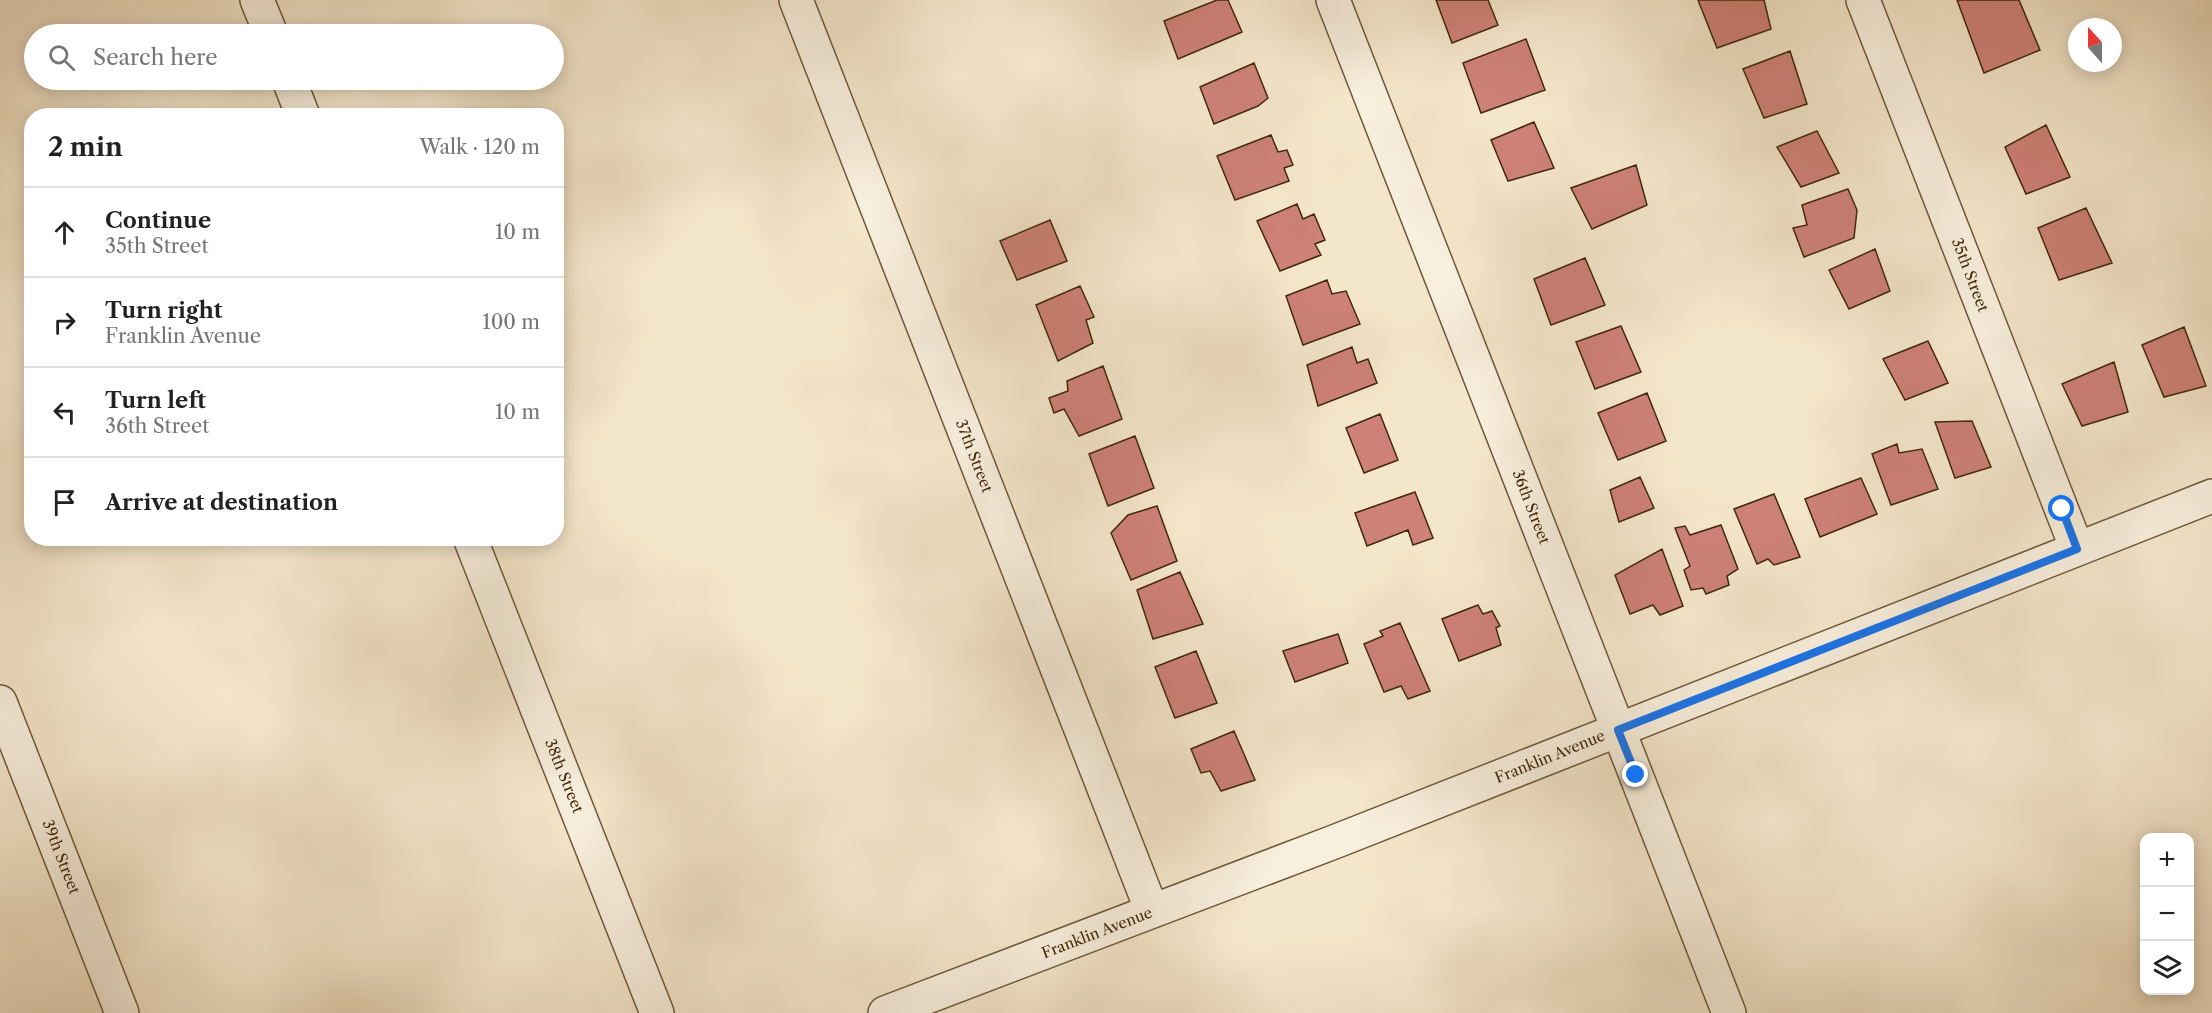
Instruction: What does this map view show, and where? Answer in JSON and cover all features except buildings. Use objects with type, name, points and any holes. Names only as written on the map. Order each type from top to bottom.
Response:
[{"type":"street","points":[[257,0],[267,24]]},
{"type":"street","name":"37th Street","points":[[796,0],[1152,911]]},
{"type":"street","name":"36th Street","points":[[1333,0],[1729,1013]]},
{"type":"street","name":"35th Street","points":[[1863,0],[2077,549]]},
{"type":"street","points":[[293,90],[300,108]]},
{"type":"street","name":"Franklin Avenue","points":[[885,1013],[1618,730],[2212,496]]},
{"type":"street","name":"38th Street","points":[[473,546],[657,1013]]},
{"type":"street","name":"39th Street","points":[[0,702],[122,1013]]},
{"type":"route","points":[[1636,775],[1618,730],[2077,549],[2062,509]]}]
